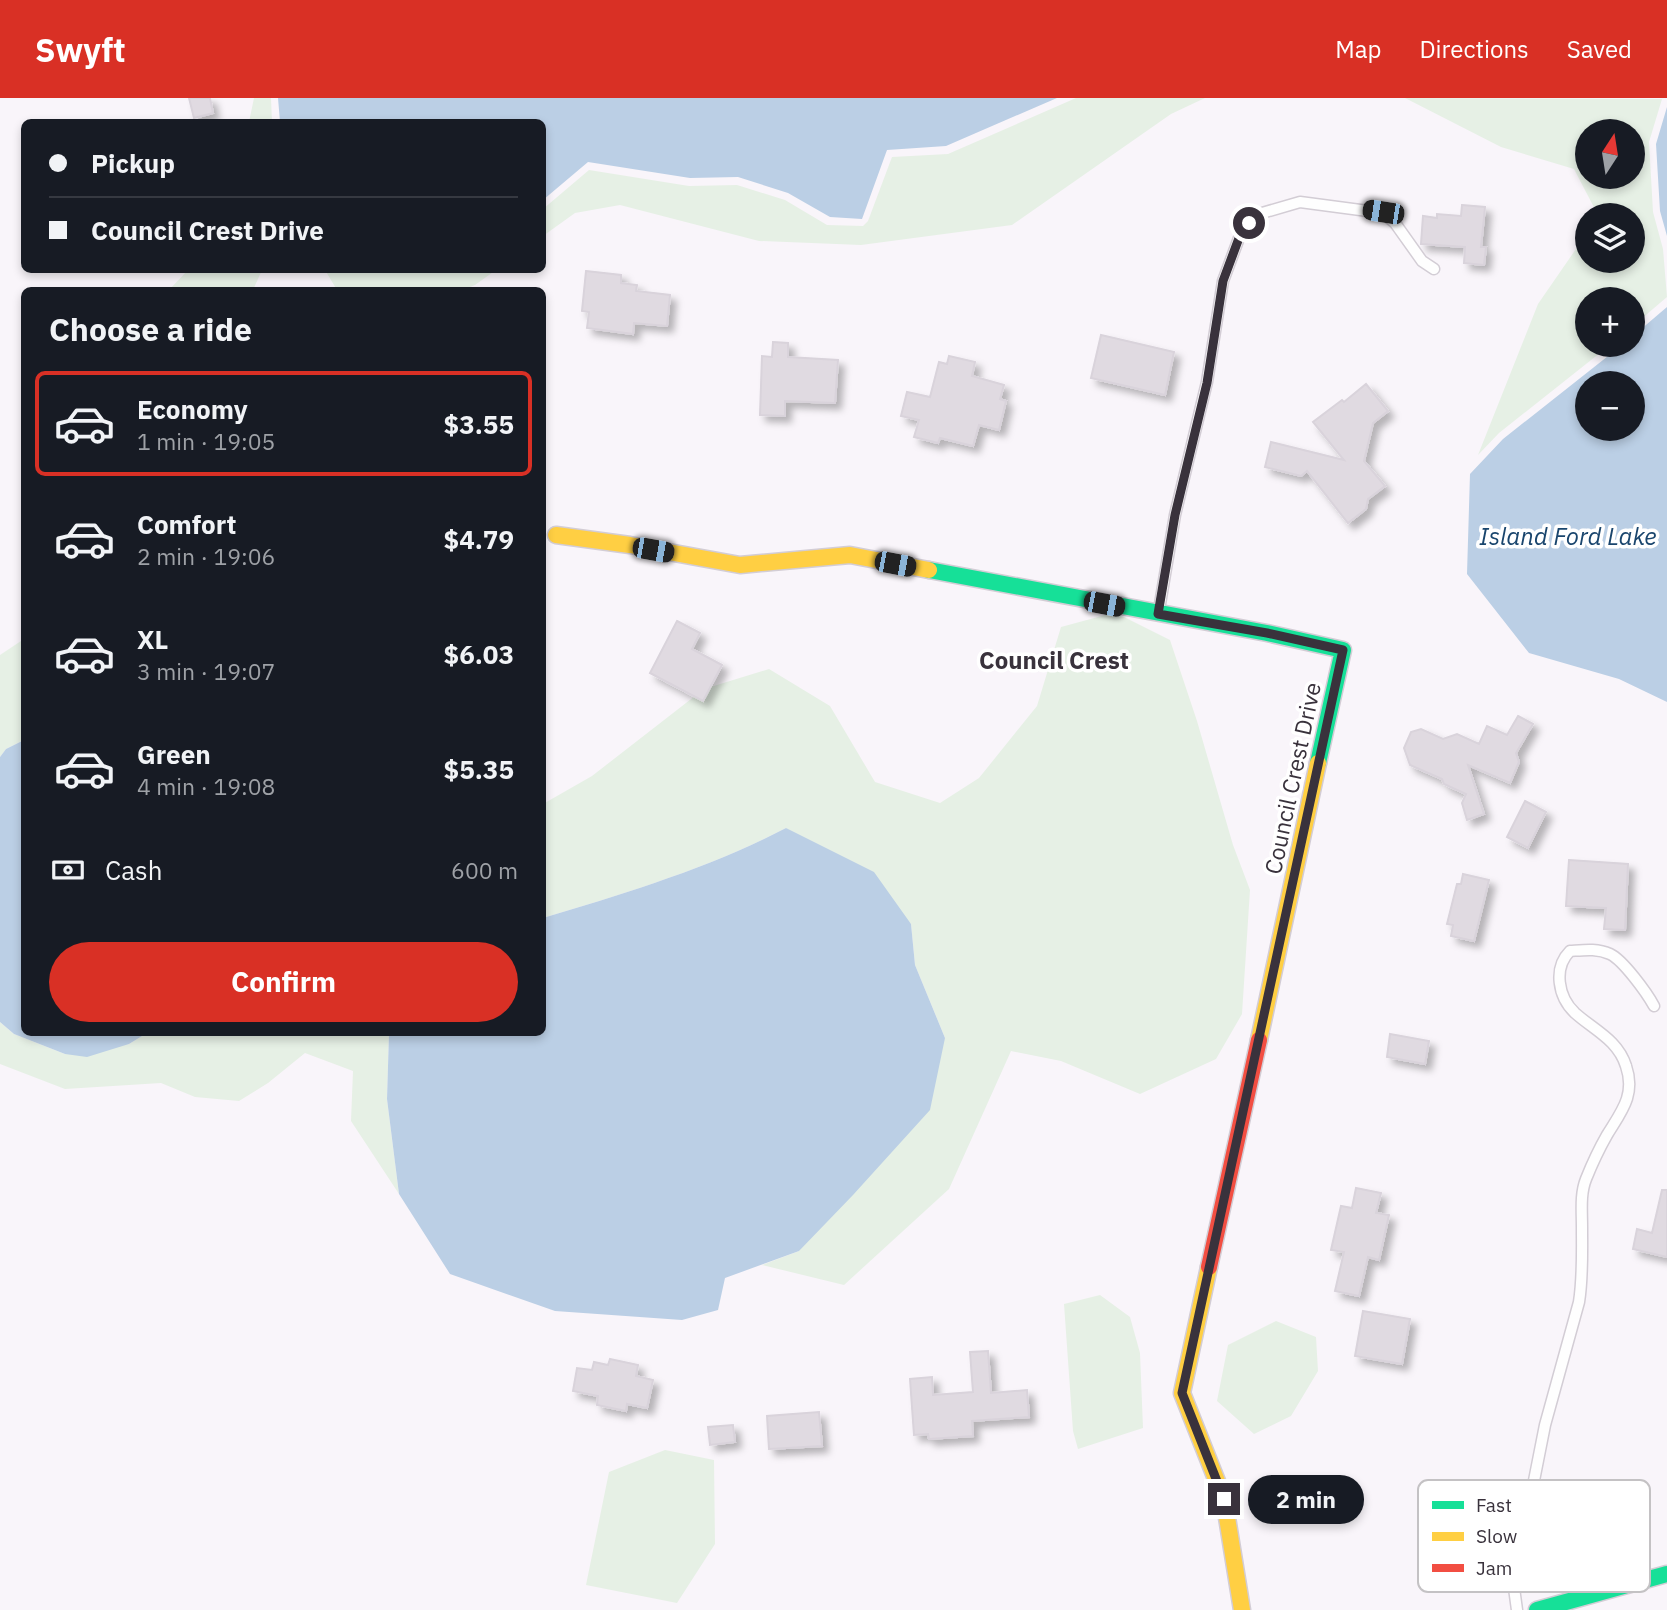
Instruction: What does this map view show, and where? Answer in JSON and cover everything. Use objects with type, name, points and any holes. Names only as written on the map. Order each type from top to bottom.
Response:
[{"type":"street","name":"Council Crest Drive","points":[[556,535],[740,565],[850,555],[1267,633],[1343,650],[1182,1393],[1224,1499],[1242,1610]]},
{"type":"street","points":[[1650,1579],[1667,1574]]},
{"type":"street","points":[[1537,1610],[1602,1592]]},
{"type":"lane","points":[[1158,614],[1175,515],[1207,383],[1223,281],[1239,238],[1249,223],[1270,210],[1300,202],[1383,212],[1395,223],[1422,261],[1434,269]]},
{"type":"lane","points":[[1534,1480],[1545,1425],[1579,1302],[1584,1182],[1626,1105],[1630,1088],[1626,1065],[1608,1038],[1574,1012],[1561,992],[1561,960],[1570,951],[1596,950],[1613,955],[1648,995],[1654,1006]]},
{"type":"lane","points":[[1515,1592],[1517,1610]]},
{"type":"shaded area","points":[[254,98],[271,98],[272,119],[250,119]]},
{"type":"shaded area","points":[[1076,98],[1205,98],[1171,114],[1012,225],[861,245],[759,241],[620,205],[575,213],[546,234],[546,206],[589,170],[689,186],[737,185],[785,200],[827,225],[863,226],[868,221],[892,157],[948,154]]},
{"type":"shaded area","points":[[1405,98],[1662,99],[1649,142],[1653,212],[1663,249],[1667,297],[1645,316],[1645,287],[1575,287],[1575,357],[1595,357],[1499,433],[1478,455],[1538,304],[1575,250],[1575,273],[1645,273],[1645,203],[1592,203],[1584,189],[1645,189],[1645,119],[1575,119],[1575,171],[1501,147]]},
{"type":"shaded area","points":[[185,273],[261,273],[254,287],[172,287]]},
{"type":"shaded area","points":[[327,273],[492,273],[470,287],[335,287]]},
{"type":"shaded area","points":[[1109,614],[1124,617],[1170,640],[1233,845],[1250,890],[1242,1014],[1216,1059],[1140,1094],[1061,1061],[1011,1051],[949,1189],[844,1285],[762,1265],[799,1251],[945,1038],[915,965],[911,924],[786,828],[697,867],[546,917],[546,802],[592,776],[704,689],[769,669],[830,706],[875,782],[940,803],[979,778],[1037,706],[1061,627]]},
{"type":"shaded area","points":[[21,641],[21,742],[6,749],[0,757],[0,655]]},
{"type":"shaded area","points":[[0,1022],[14,1034],[65,1054],[129,1044],[142,1036],[389,1036],[387,1099],[399,1194],[351,1121],[353,1071],[305,1053],[268,1083],[239,1101],[195,1097],[161,1083],[65,1089],[0,1064]]},
{"type":"shaded area","points":[[1100,1295],[1130,1317],[1140,1353],[1143,1428],[1078,1449],[1073,1431],[1064,1304]]},
{"type":"shaded area","points":[[1276,1321],[1316,1337],[1318,1371],[1291,1416],[1254,1434],[1217,1401],[1228,1345]]},
{"type":"shaded area","points":[[665,1450],[714,1460],[715,1544],[677,1603],[586,1585],[609,1472]]},
{"type":"water","points":[[278,98],[1057,98],[946,146],[887,150],[862,219],[830,217],[788,193],[738,177],[690,178],[588,162],[546,197],[546,119],[280,119]]},
{"type":"water","points":[[1667,107],[1667,236],[1660,211],[1656,144]]},
{"type":"water","name":"Island Ford Lake","points":[[1667,307],[1667,702],[1619,679],[1529,653],[1467,574],[1470,474],[1503,439],[1575,382],[1575,441],[1645,441],[1645,371],[1589,371],[1607,357],[1645,357],[1645,326]]},
{"type":"water","points":[[21,742],[21,1036],[142,1036],[129,1044],[87,1057],[65,1054],[14,1034],[0,1022],[0,757],[6,749]]},
{"type":"water","points":[[786,828],[874,872],[911,924],[915,965],[945,1038],[930,1110],[799,1251],[725,1278],[718,1310],[682,1320],[555,1311],[450,1274],[399,1194],[387,1099],[389,1036],[546,1036],[546,917],[636,889]]},
{"type":"building","points":[[189,98],[210,98],[213,113],[194,118]]},
{"type":"building","points":[[1462,205],[1485,207],[1481,247],[1486,247],[1484,265],[1464,263],[1465,247],[1421,244],[1423,216],[1461,216]]},
{"type":"building","points":[[586,271],[621,275],[621,283],[637,285],[636,291],[670,295],[667,326],[634,323],[633,334],[587,328],[589,312],[582,311]]},
{"type":"building","points":[[1101,335],[1174,352],[1165,395],[1091,378]]},
{"type":"building","points":[[773,342],[788,343],[788,357],[838,360],[835,403],[785,401],[785,416],[760,415],[762,356],[772,357]]},
{"type":"building","points":[[949,356],[975,362],[972,376],[1004,385],[1000,399],[1006,401],[999,430],[979,425],[973,446],[940,438],[938,443],[914,437],[919,420],[901,416],[907,392],[930,397],[939,362],[947,364]]},
{"type":"building","points":[[1366,384],[1388,411],[1373,423],[1364,461],[1385,486],[1368,499],[1366,509],[1348,523],[1307,471],[1301,476],[1265,467],[1271,442],[1344,460],[1313,422]]},
{"type":"building","points":[[677,621],[700,633],[692,649],[722,665],[703,701],[650,673]]},
{"type":"building","points":[[1518,716],[1533,724],[1516,753],[1519,762],[1510,783],[1468,765],[1484,814],[1467,820],[1462,803],[1466,794],[1444,784],[1442,779],[1410,765],[1404,748],[1411,732],[1421,729],[1443,739],[1457,734],[1479,744],[1487,726],[1507,735]]},
{"type":"building","points":[[1525,801],[1546,812],[1528,848],[1507,837]]},
{"type":"building","points":[[1569,860],[1628,864],[1625,930],[1604,929],[1606,908],[1566,906]]},
{"type":"building","points":[[1463,874],[1489,880],[1474,941],[1451,936],[1453,925],[1447,924],[1457,884],[1461,884]]},
{"type":"building","points":[[1390,1034],[1429,1041],[1425,1064],[1387,1057]]},
{"type":"building","points":[[1356,1188],[1381,1193],[1376,1213],[1389,1215],[1379,1260],[1368,1257],[1359,1296],[1335,1291],[1344,1252],[1331,1250],[1341,1206],[1352,1208]]},
{"type":"building","points":[[1662,1190],[1667,1190],[1667,1257],[1633,1249],[1637,1229],[1652,1233]]},
{"type":"building","points":[[1363,1311],[1410,1319],[1402,1364],[1355,1356]]},
{"type":"building","points":[[988,1351],[991,1393],[1027,1390],[1029,1417],[972,1421],[973,1436],[929,1439],[928,1434],[914,1435],[910,1379],[932,1377],[933,1395],[973,1392],[970,1352]]},
{"type":"building","points":[[610,1359],[638,1365],[636,1376],[653,1380],[647,1408],[627,1404],[626,1411],[597,1405],[598,1396],[573,1391],[577,1368],[592,1370],[594,1362],[608,1365]]},
{"type":"building","points":[[819,1412],[822,1446],[769,1449],[767,1416]]},
{"type":"building","points":[[733,1425],[735,1442],[710,1445],[708,1427]]},
{"type":"traffic: fast","points":[[929,570],[1267,633],[1343,650],[1318,763]]},
{"type":"traffic: fast","points":[[1650,1579],[1667,1574]]},
{"type":"traffic: fast","points":[[1537,1610],[1602,1592]]},
{"type":"traffic: slow","points":[[556,535],[740,565],[850,555],[929,570]]},
{"type":"traffic: slow","points":[[1259,1040],[1318,763]]},
{"type":"traffic: slow","points":[[1209,1267],[1182,1393],[1224,1499],[1242,1610]]},
{"type":"traffic: jam","points":[[1209,1267],[1259,1040]]},
{"type":"district","name":"Council Crest","points":[[1054,660]]},
{"type":"route","points":[[1224,1499],[1182,1393],[1343,650],[1267,633],[1158,614],[1175,515],[1207,383],[1223,281],[1239,238],[1249,223]]}]
